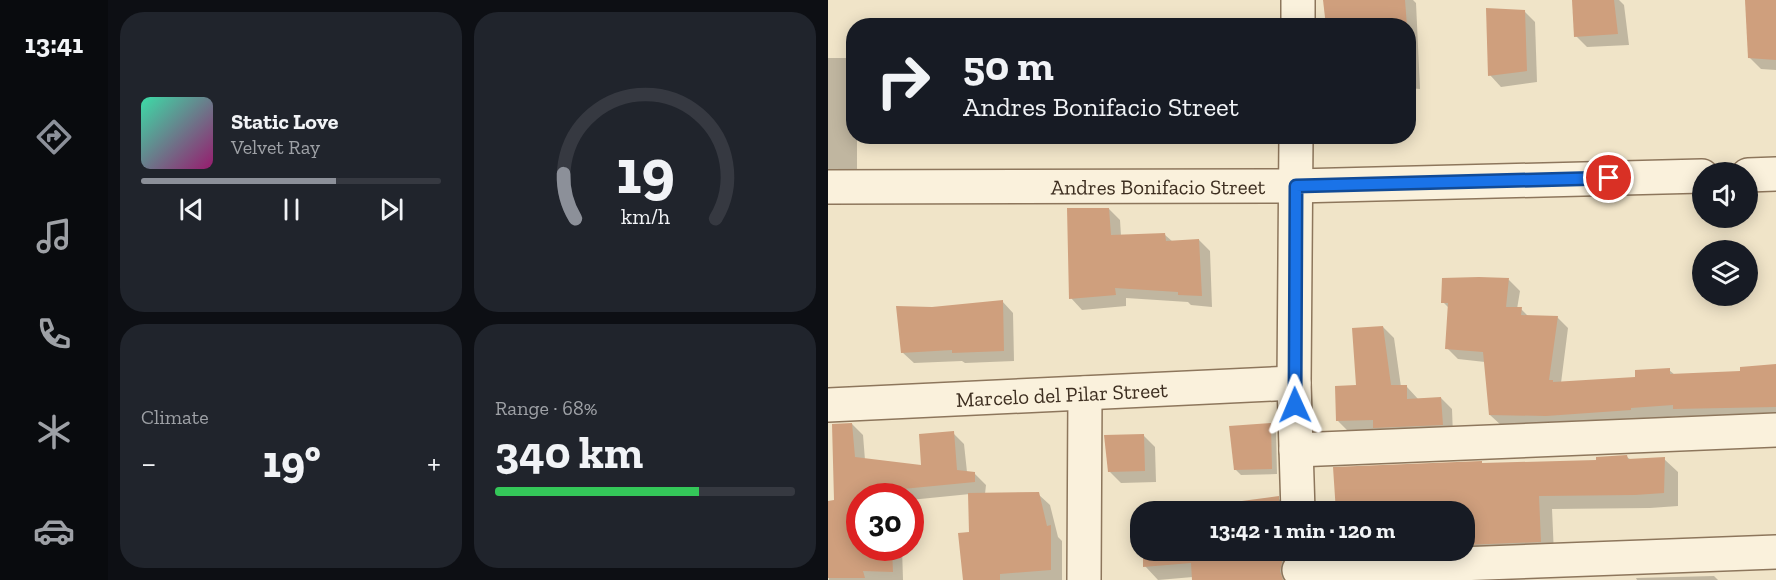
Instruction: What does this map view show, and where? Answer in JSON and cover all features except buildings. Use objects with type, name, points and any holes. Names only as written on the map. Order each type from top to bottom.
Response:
[{"type":"street","points":[[1298,0],[1298,18]]},
{"type":"street","points":[[1296,144],[1294,383],[1298,501]]},
{"type":"street","points":[[1758,174],[1776,174]]},
{"type":"street","name":"Andres Bonifacio Street","points":[[828,187],[1296,186],[1692,176]]},
{"type":"street","name":"Marcelo del Pilar Street","points":[[828,405],[1294,383]]},
{"type":"street","points":[[1084,580],[1085,393]]},
{"type":"street","points":[[1296,450],[1776,430]]},
{"type":"street","points":[[1299,567],[1776,552]]},
{"type":"route","points":[[1295,405],[1296,186],[1609,178]]}]
